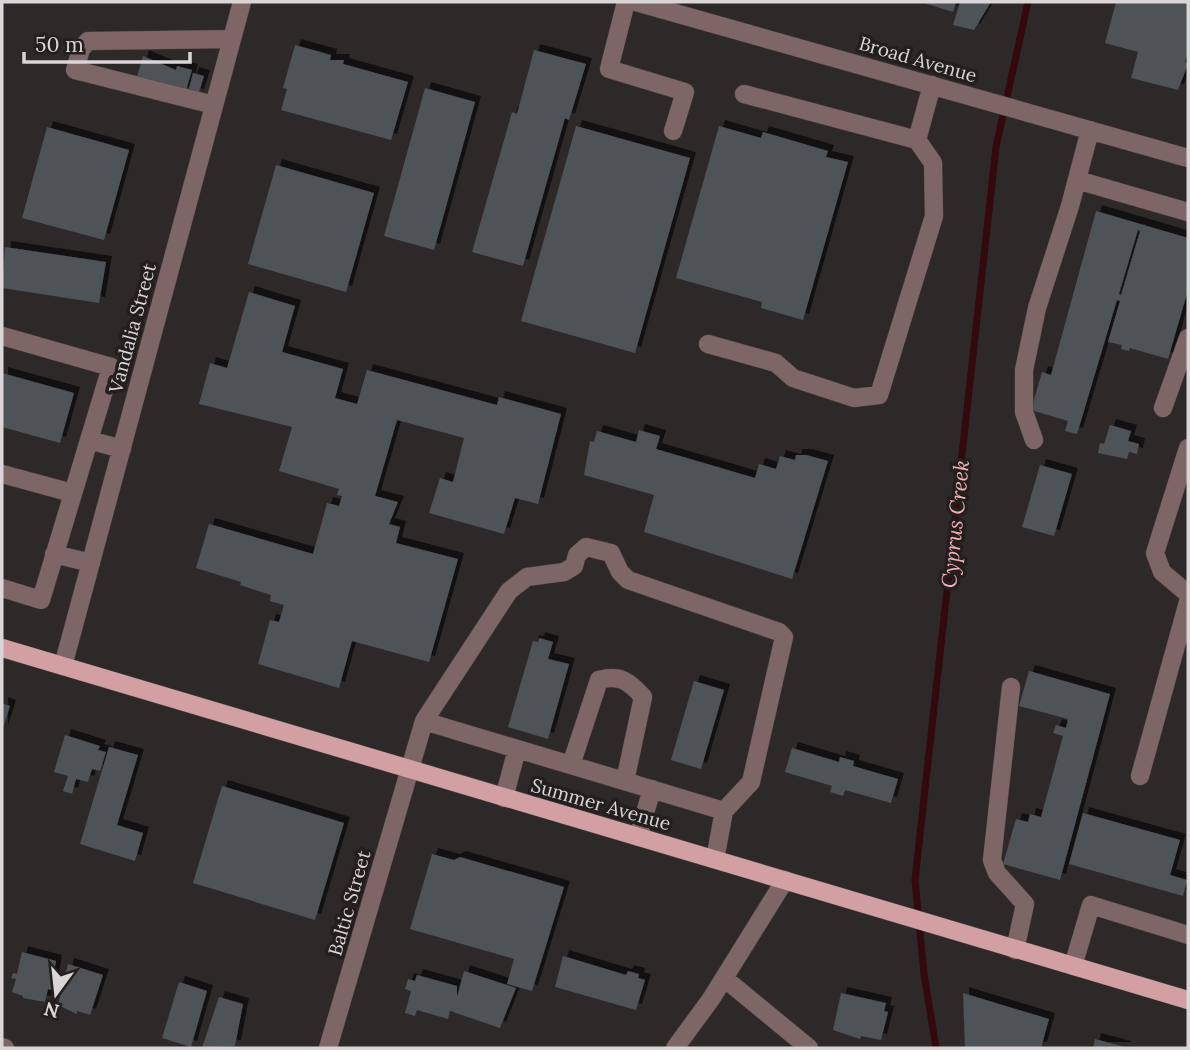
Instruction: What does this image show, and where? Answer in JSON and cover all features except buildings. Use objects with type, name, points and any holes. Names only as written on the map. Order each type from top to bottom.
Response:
[{"type":"main road","name":"Summer Avenue","points":[[2,648],[1188,1000]]},
{"type":"street","name":"Vandalia Street","points":[[63,666],[242,2]]},
{"type":"street","points":[[626,2],[609,69],[685,92],[673,131]]},
{"type":"street","name":"Broad Avenue","points":[[636,2],[1188,158]]},
{"type":"street","points":[[215,105],[75,70],[81,49],[88,41],[232,39]]},
{"type":"street","points":[[917,140],[932,85]]},
{"type":"street","points":[[708,344],[776,363],[793,378],[854,398],[879,395],[934,216],[933,163],[917,140],[744,93]]},
{"type":"street","points":[[1034,440],[1024,412],[1024,370],[1037,308],[1090,130]]},
{"type":"street","points":[[1077,180],[1188,212]]},
{"type":"street","points":[[2,336],[111,367],[41,600],[2,589]]},
{"type":"street","points":[[1163,408],[1188,340]]},
{"type":"street","points":[[89,440],[122,449]]},
{"type":"street","points":[[1188,448],[1155,553],[1162,572],[1188,594]]},
{"type":"street","points":[[2,474],[72,493]]},
{"type":"street","name":"Baltic Street","points":[[328,1048],[424,721],[509,591],[527,577],[564,572],[574,566],[577,555],[586,547],[598,548],[611,553],[620,572],[628,580],[779,632],[784,637],[751,782],[724,811]]},
{"type":"street","points":[[54,554],[91,563]]},
{"type":"street","points":[[1140,776],[1188,602]]},
{"type":"street","points":[[571,765],[599,680],[612,676],[625,679],[643,697],[625,781]]},
{"type":"street","points":[[1011,687],[992,860],[997,873],[1026,904],[1015,950]]},
{"type":"street","points":[[424,721],[724,811],[715,859]]},
{"type":"street","points":[[504,798],[517,749]]},
{"type":"street","points":[[638,838],[652,789]]},
{"type":"street","points":[[678,1047],[785,880]]},
{"type":"street","points":[[1073,966],[1091,905],[1188,935]]},
{"type":"street","points":[[724,978],[809,1048]]},
{"type":"waterway","name":"Cyprus Creek","points":[[936,1048],[924,974],[915,880],[996,147],[1028,2]]}]
